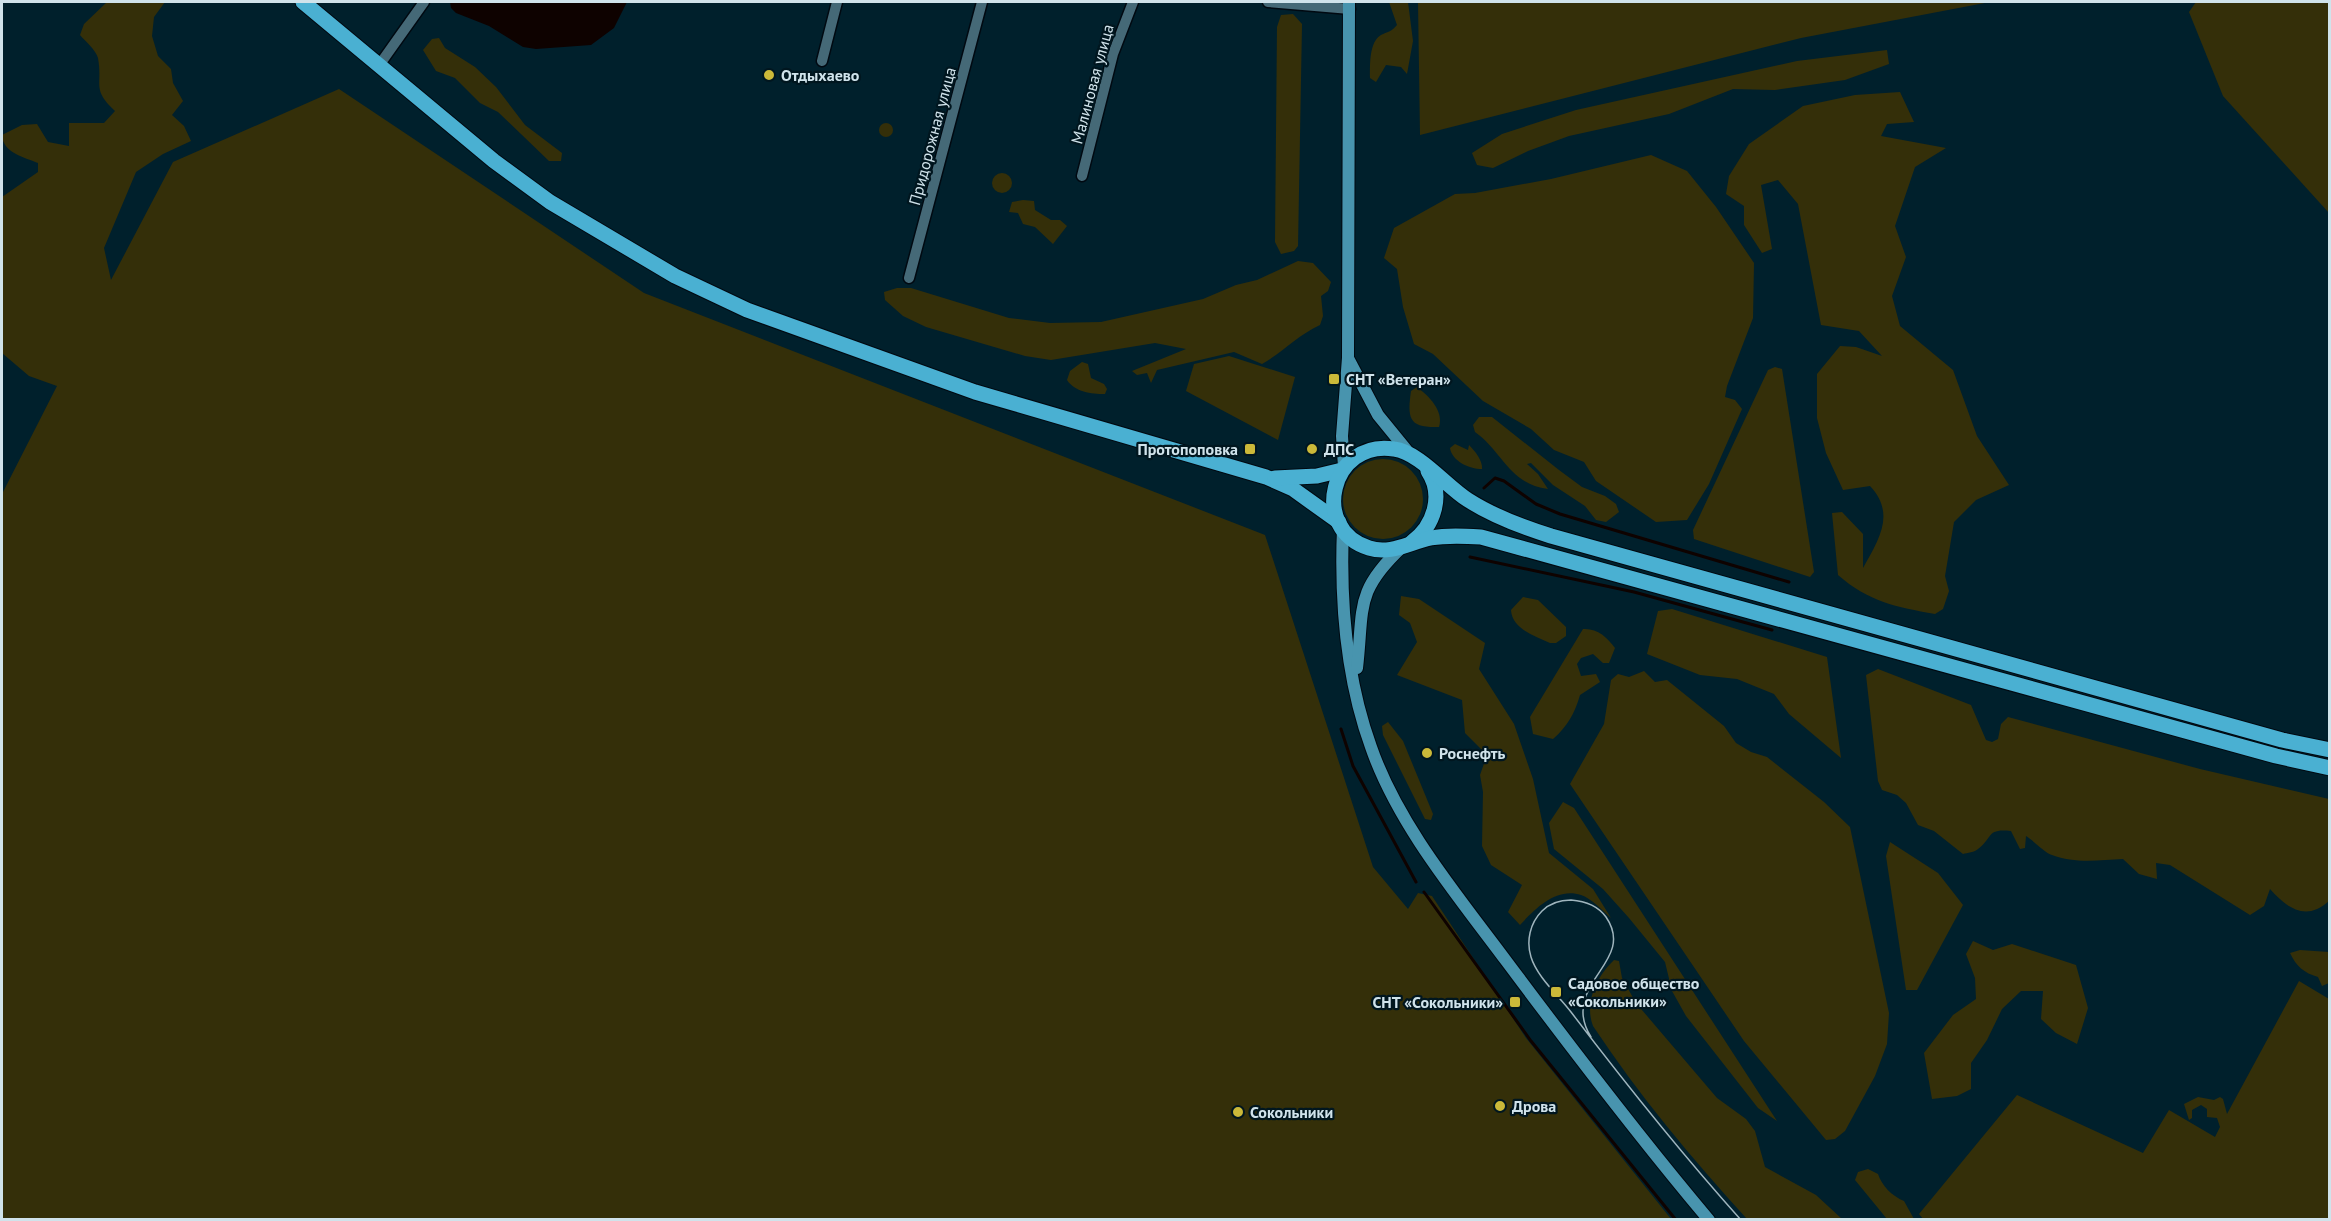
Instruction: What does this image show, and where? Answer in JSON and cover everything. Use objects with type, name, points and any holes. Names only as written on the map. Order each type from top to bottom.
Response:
[{"type":"highway","points":[[303,2],[380,64],[448,124],[550,202],[675,276],[747,310],[975,393],[1266,477],[1309,499],[1341,525],[1357,542],[1369,548],[1383,550],[1431,538],[1481,537],[2253,750],[2330,768]]},
{"type":"highway","points":[[1266,477],[1309,477],[1343,469],[1365,451],[1380,448],[1396,449],[1416,459],[1468,500],[1513,523],[1551,536],[2270,736],[2330,750]]},
{"type":"highway","points":[[1406,546],[1428,526],[1435,507],[1435,487],[1416,459]]},
{"type":"highway","points":[[1341,525],[1333,496],[1343,469]]},
{"type":"main road","points":[[1343,469],[1342,436],[1348,358],[1350,5]]},
{"type":"main road","points":[[1348,358],[1378,415],[1416,459]]},
{"type":"main road","points":[[1341,525],[1341,574],[1355,690],[1372,750],[1411,826],[1440,872],[1553,1024],[1668,1172],[1709,1220]]},
{"type":"main road","points":[[1355,690],[1363,598],[1375,576],[1406,546]]},
{"type":"street","points":[[380,64],[424,2]]},
{"type":"street","points":[[822,61],[837,2]]},
{"type":"street","name":"Придорожная улица","points":[[909,278],[982,2]]},
{"type":"street","name":"Малиновая улица","points":[[1082,177],[1113,54],[1133,2]]},
{"type":"street","points":[[1268,2],[1350,5]]},
{"type":"shaded area","points":[[107,2],[165,2],[154,17],[152,36],[158,56],[171,69],[173,83],[183,101],[172,115],[184,126],[191,141],[163,154],[136,172],[104,248],[111,280],[173,162],[339,89],[644,293],[1265,535],[1373,867],[1408,909],[1418,893],[1432,896],[1526,1038],[1671,1219],[2,1219],[2,494],[57,386],[29,376],[2,353],[2,197],[38,172],[38,163],[10,150],[3,141],[2,135],[22,125],[37,124],[48,142],[69,146],[69,123],[104,123],[115,111],[100,92],[97,55],[80,35],[84,24]]},
{"type":"shaded area","points":[[450,2],[627,2],[614,28],[591,45],[536,49],[523,47],[489,26],[456,13],[451,8]]},
{"type":"shaded area","points":[[1389,2],[1408,2],[1413,41],[1407,74],[1401,67],[1386,65],[1376,82],[1370,78],[1374,43],[1377,38],[1397,25]]},
{"type":"shaded area","points":[[1418,2],[1990,2],[1801,38],[1420,135]]},
{"type":"shaded area","points":[[2196,2],[2329,2],[2329,213],[2223,96],[2189,12]]},
{"type":"shaded area","points":[[1293,14],[1302,24],[1298,246],[1294,251],[1281,254],[1275,242],[1277,27],[1281,15]]},
{"type":"shaded area","points":[[439,38],[445,48],[475,67],[496,87],[525,125],[562,153],[561,161],[549,161],[498,112],[480,103],[455,78],[436,71],[423,50],[432,39]]},
{"type":"shaded area","points":[[1887,50],[1889,64],[1845,80],[1775,90],[1733,89],[1669,114],[1569,136],[1528,151],[1493,168],[1477,165],[1472,153],[1502,134],[1576,110],[1797,61]]},
{"type":"shaded area","points":[[1900,92],[1914,122],[1887,124],[1881,136],[1946,148],[1915,167],[1895,226],[1906,257],[1892,296],[1900,326],[1953,370],[1977,436],[2009,485],[1976,500],[1954,522],[1945,576],[1949,591],[1943,609],[1935,614],[1884,602],[1861,592],[1838,575],[1832,513],[1842,512],[1863,534],[1863,568],[1879,537],[1883,517],[1882,507],[1878,496],[1870,486],[1843,490],[1826,453],[1817,418],[1817,374],[1840,346],[1856,347],[1882,356],[1859,331],[1821,325],[1798,204],[1778,180],[1761,185],[1772,249],[1762,253],[1744,225],[1744,206],[1726,194],[1729,176],[1749,144],[1803,106],[1855,95]]},
{"type":"shaded area","points":[[883,123],[889,123],[893,130],[889,137],[883,137],[879,133],[879,127]]},
{"type":"shaded area","points":[[1651,155],[1687,171],[1716,207],[1754,263],[1753,318],[1725,397],[1735,400],[1742,409],[1709,484],[1687,520],[1656,522],[1596,481],[1584,462],[1554,450],[1531,429],[1483,401],[1433,354],[1414,344],[1403,307],[1397,269],[1384,258],[1394,228],[1455,194],[1475,193],[1551,179]]},
{"type":"shaded area","points":[[1002,173],[1009,176],[1012,183],[1009,190],[1002,193],[995,190],[992,183],[995,176]]},
{"type":"shaded area","points":[[1034,201],[1035,210],[1051,220],[1060,220],[1067,226],[1053,244],[1035,227],[1023,224],[1018,213],[1009,212],[1012,202]]},
{"type":"shaded area","points":[[1298,261],[1313,263],[1331,282],[1328,291],[1321,296],[1323,316],[1320,325],[1262,364],[1234,352],[1157,370],[1151,383],[1147,373],[1137,375],[1132,371],[1186,349],[1155,343],[1051,360],[1025,356],[926,327],[903,316],[885,300],[884,292],[897,288],[911,288],[1009,318],[1050,323],[1101,322],[1203,299],[1236,285],[1257,280]]},
{"type":"shaded area","points":[[1229,356],[1295,377],[1278,440],[1186,391],[1194,364]]},
{"type":"shaded area","points":[[1082,362],[1088,364],[1091,378],[1104,384],[1107,389],[1105,394],[1079,390],[1067,380],[1070,371]]},
{"type":"shaded area","points":[[1775,367],[1782,369],[1814,572],[1810,577],[1694,539],[1693,530],[1768,370]]},
{"type":"shaded area","points":[[1417,387],[1431,399],[1439,415],[1439,427],[1421,426],[1412,420],[1409,409],[1411,391]]},
{"type":"shaded area","points":[[1479,417],[1492,417],[1582,487],[1605,496],[1616,504],[1619,512],[1606,522],[1596,520],[1585,506],[1553,485],[1531,463],[1527,464],[1538,474],[1548,489],[1524,481],[1475,432],[1473,425]]},
{"type":"shaded area","points":[[1455,444],[1468,450],[1469,445],[1480,459],[1482,469],[1467,466],[1454,457],[1450,448]]},
{"type":"shaded area","points":[[1383,459],[1398,462],[1411,471],[1420,484],[1423,499],[1420,514],[1411,527],[1398,536],[1383,539],[1368,536],[1355,527],[1346,514],[1343,499],[1346,484],[1355,471],[1368,462]]},
{"type":"shaded area","points":[[1401,596],[1419,599],[1485,643],[1479,669],[1514,724],[1533,779],[1549,853],[1593,889],[1611,918],[1589,899],[1572,893],[1547,901],[1520,925],[1508,912],[1522,885],[1491,865],[1482,846],[1483,792],[1480,775],[1487,755],[1465,733],[1462,700],[1397,675],[1417,642],[1410,623],[1399,615]]},
{"type":"shaded area","points":[[1523,597],[1538,600],[1566,627],[1566,636],[1556,643],[1550,643],[1520,627],[1512,617],[1511,610]]},
{"type":"shaded area","points":[[1672,609],[1827,657],[1841,758],[1789,714],[1774,694],[1737,679],[1700,675],[1647,654],[1658,611]]},
{"type":"shaded area","points":[[1583,629],[1601,634],[1615,648],[1609,663],[1603,663],[1593,654],[1581,658],[1577,664],[1581,676],[1596,674],[1600,682],[1580,695],[1570,719],[1553,739],[1533,734],[1530,717]]},
{"type":"shaded area","points":[[1878,669],[1971,705],[1986,740],[1992,742],[1998,739],[2001,724],[2008,717],[2200,769],[2329,799],[2329,901],[2312,911],[2297,910],[2283,902],[2270,889],[2264,906],[2250,915],[2170,865],[2156,863],[2157,879],[2139,874],[2123,859],[2096,861],[2061,858],[2046,852],[2026,836],[2025,848],[2020,849],[2011,831],[1994,832],[1977,850],[1963,854],[1934,831],[1918,825],[1906,803],[1897,795],[1882,790],[1878,781],[1866,675]]},
{"type":"shaded area","points":[[1644,671],[1655,682],[1667,680],[1724,726],[1736,743],[1751,752],[1767,757],[1824,802],[1850,827],[1889,1013],[1887,1044],[1875,1076],[1845,1131],[1835,1139],[1826,1140],[1744,1041],[1570,784],[1604,724],[1611,680],[1618,674],[1629,677]]},
{"type":"shaded area","points":[[1388,722],[1403,741],[1433,814],[1431,820],[1425,819],[1383,735],[1382,726]]},
{"type":"shaded area","points":[[1563,802],[1574,808],[1777,1121],[1758,1108],[1686,1016],[1672,991],[1665,962],[1629,918],[1603,889],[1554,849],[1549,823]]},
{"type":"shaded area","points":[[1890,842],[1938,873],[1963,905],[1917,990],[1906,990],[1886,856]]},
{"type":"shaded area","points":[[1973,941],[1993,950],[2012,944],[2076,965],[2088,1008],[2077,1044],[2056,1033],[2041,1019],[2043,991],[2021,991],[2002,1009],[1987,1040],[1971,1063],[1971,1089],[1957,1096],[1932,1099],[1924,1053],[1953,1015],[1976,999],[1975,978],[1966,954]]},
{"type":"shaded area","points":[[2300,950],[2329,952],[2329,983],[2322,986],[2318,977],[2305,971],[2295,962],[2290,953]]},
{"type":"shaded area","points":[[1614,960],[1619,961],[1622,978],[1636,1003],[1717,1098],[1746,1119],[1755,1131],[1765,1167],[1816,1195],[1842,1219],[1747,1219],[1726,1196],[1647,1101],[1593,1026],[1591,999],[1602,974]]},
{"type":"shaded area","points":[[2299,981],[2329,999],[2329,1219],[1924,1220],[1919,1214],[2017,1095],[2143,1153],[2169,1110],[2215,1137],[2220,1127],[2217,1118],[2207,1117],[2207,1109],[2201,1105],[2192,1110],[2192,1118],[2189,1120],[2184,1104],[2198,1097],[2214,1100],[2220,1097],[2223,1099],[2227,1114]]},
{"type":"shaded area","points":[[1868,1169],[1878,1174],[1888,1190],[1904,1201],[1914,1219],[1887,1219],[1855,1180],[1858,1172]]},
{"type":"waterway","points":[[1484,488],[1495,478],[1504,481],[1536,504],[1560,514],[1789,582]]},
{"type":"waterway","points":[[1470,557],[1634,592],[1772,630]]},
{"type":"waterway","points":[[1341,729],[1353,766],[1416,882]]},
{"type":"waterway","points":[[1424,892],[1531,1041],[1676,1220]]},
{"type":"tram line","points":[[1591,1037],[1584,1021],[1584,1003],[1593,981],[1611,951],[1614,941],[1612,929],[1603,913],[1595,907],[1571,900],[1551,904],[1538,916],[1530,933],[1531,957],[1543,979],[1654,1117],[1741,1220]]},
{"type":"place","name":"Отдыхаево","points":[[769,75]]},
{"type":"place","name":"СНТ «Ветеран»","points":[[1334,379]]},
{"type":"place","name":"Протопоповка","points":[[1250,449]]},
{"type":"place","name":"ДПС","points":[[1312,449]]},
{"type":"place","name":"Роснефть","points":[[1427,753]]},
{"type":"place","name":"Садовое общество «Сокольники»","points":[[1556,992]]},
{"type":"place","name":"СНТ «Сокольники»","points":[[1515,1002]]},
{"type":"place","name":"Дрова","points":[[1500,1106]]},
{"type":"place","name":"Сокольники","points":[[1238,1112]]}]
